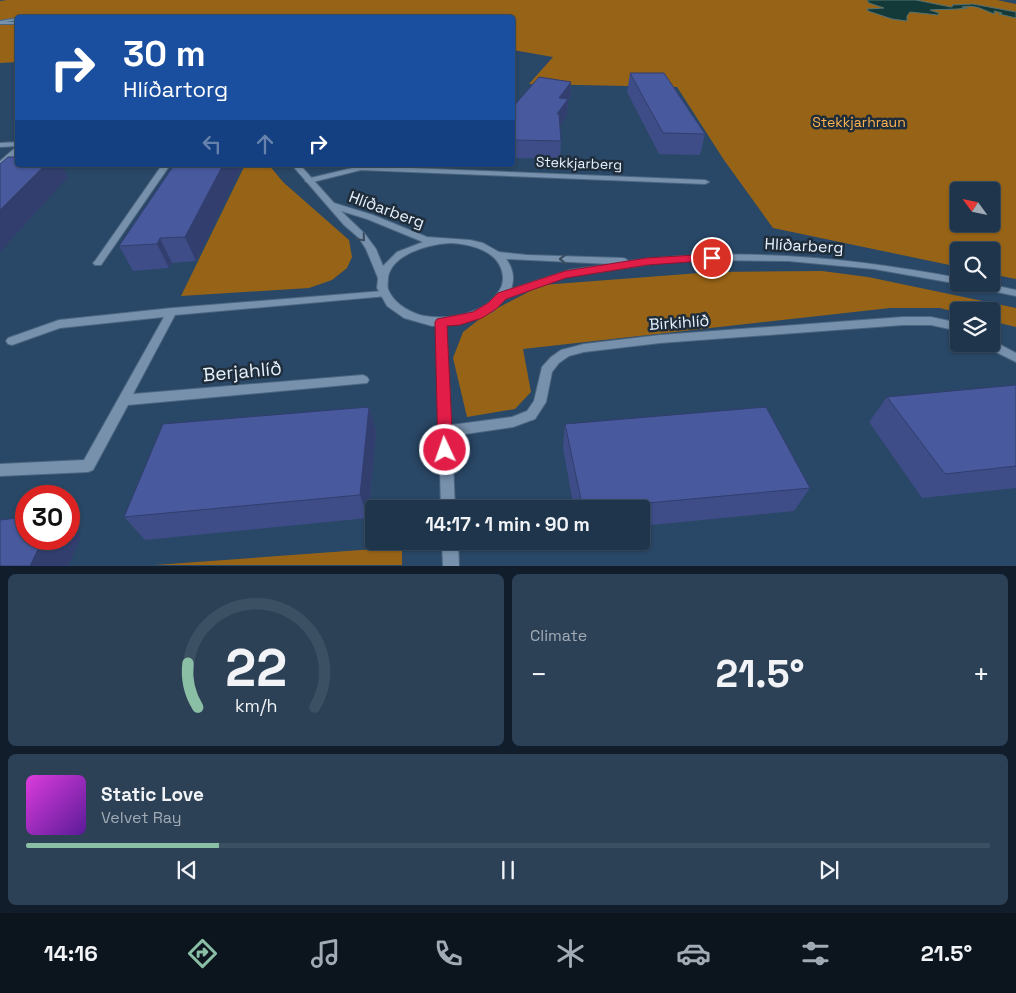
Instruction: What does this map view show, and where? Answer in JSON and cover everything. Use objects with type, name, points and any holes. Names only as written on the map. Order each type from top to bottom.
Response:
[{"type":"street","points":[[0,23],[15,20]]},
{"type":"street","points":[[0,23],[15,23]]},
{"type":"street","points":[[0,145],[15,144]]},
{"type":"street","points":[[0,165],[15,152]]},
{"type":"street","points":[[98,263],[165,167]]},
{"type":"street","name":"Hlíðarberg","points":[[298,167],[347,223],[362,236],[371,249],[382,276]]},
{"type":"street","name":"Stekkjarberg","points":[[309,181],[358,167]]},
{"type":"street","name":"Stekkjarberg","points":[[382,167],[705,182]]},
{"type":"street","name":"Hlíðarberg","points":[[332,205],[374,218],[432,241]]},
{"type":"street","points":[[432,241],[468,241],[485,247],[498,255],[505,264],[508,274],[507,285],[502,296],[492,306],[477,315],[460,320],[441,322],[421,321],[403,314],[390,305],[383,294],[382,276],[395,258],[406,250],[432,241]]},
{"type":"street","name":"Hlíðarberg","points":[[498,255],[527,258],[647,262]]},
{"type":"street","name":"Hlíðarberg","points":[[502,296],[565,274],[647,262],[704,258],[796,258],[872,265],[950,279]]},
{"type":"street","points":[[1000,290],[1016,293]]},
{"type":"street","points":[[12,342],[59,324],[172,312],[383,294]]},
{"type":"street","points":[[0,470],[88,466],[172,312]]},
{"type":"street","name":"Birkihlíð","points":[[444,431],[501,424],[524,419],[531,415],[540,402],[546,370],[554,360],[565,353],[584,348],[660,339],[903,321],[931,322],[950,325]]},
{"type":"street","points":[[441,322],[448,500]]},
{"type":"street","points":[[1000,349],[1016,358]]},
{"type":"street","name":"Berjahlíð","points":[[124,400],[364,380]]},
{"type":"street","points":[[450,550],[451,566]]},
{"type":"green space","name":"Stekkjarhraun","points":[[997,0],[1016,4],[1016,279],[1000,276],[1000,242],[950,242],[950,265],[773,228],[724,160],[677,87],[529,84],[553,57],[515,50],[515,15],[15,15],[15,62],[0,63],[0,1]]},
{"type":"green space","points":[[244,167],[271,167],[283,182],[349,240],[352,257],[347,268],[332,280],[309,288],[181,296]]},
{"type":"green space","points":[[822,271],[868,277],[987,302],[950,302],[950,311],[940,308],[890,308],[523,349],[531,392],[515,409],[467,417],[453,358],[463,332],[486,314],[542,285],[713,272]]},
{"type":"green space","points":[[1000,305],[1016,308],[1016,327],[1000,323]]},
{"type":"green space","points":[[365,550],[402,550],[402,565],[155,565]]},
{"type":"shaded area","points":[[867,0],[916,0],[951,7],[952,5],[973,4],[1016,12],[1016,18],[994,11],[995,14],[976,7],[967,6],[962,7],[967,8],[962,9],[930,10],[939,13],[938,15],[910,12],[907,16],[907,21],[892,19],[868,11],[867,9],[884,8],[869,3]]},
{"type":"building","points":[[630,73],[664,73],[705,134],[663,133]]},
{"type":"building","points":[[539,77],[571,82],[559,98],[568,99],[557,114],[559,114],[561,141],[515,140],[515,105]]},
{"type":"building","points":[[8,157],[15,157],[15,167],[43,167],[0,210],[0,164]]},
{"type":"building","points":[[173,167],[222,167],[185,237],[160,238],[157,244],[119,246]]},
{"type":"building","points":[[1016,385],[1016,466],[945,474],[887,397]]},
{"type":"building","points":[[369,407],[360,495],[124,517],[163,424]]},
{"type":"building","points":[[766,407],[810,488],[650,503],[650,500],[581,500],[565,424]]},
{"type":"building","points":[[15,518],[15,550],[38,550],[30,566],[0,566],[0,520]]},
{"type":"route","points":[[445,450],[441,322],[460,320],[477,315],[492,306],[502,296],[565,274],[647,262],[712,258]]}]
